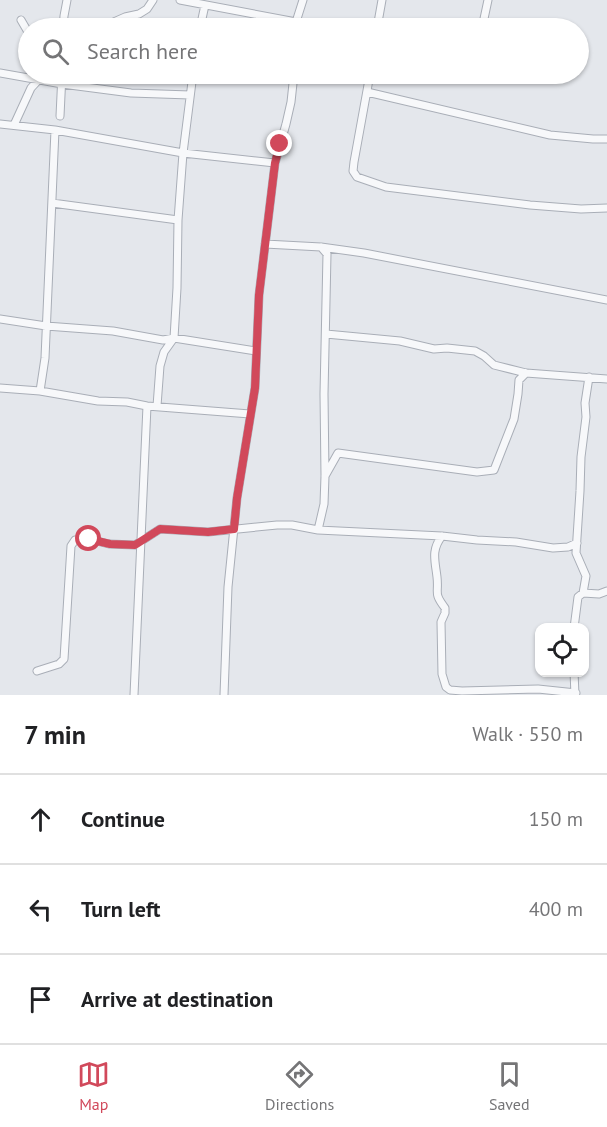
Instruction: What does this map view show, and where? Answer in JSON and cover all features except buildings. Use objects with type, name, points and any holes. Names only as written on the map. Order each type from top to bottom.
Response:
[{"type":"street","points":[[64,18],[67,0]]},
{"type":"street","points":[[123,18],[139,14],[147,9],[153,0]]},
{"type":"street","points":[[180,0],[266,18]]},
{"type":"street","points":[[298,18],[303,0]]},
{"type":"street","points":[[379,18],[382,0]]},
{"type":"street","points":[[484,18],[488,0]]},
{"type":"street","points":[[202,18],[205,4]]},
{"type":"street","points":[[0,73],[18,75]]},
{"type":"street","points":[[14,125],[35,84]]},
{"type":"street","points":[[60,116],[62,84],[131,93],[190,95]]},
{"type":"street","points":[[157,406],[160,366],[164,352],[174,338],[178,220],[192,84]]},
{"type":"street","points":[[224,695],[228,587],[237,498],[255,388],[259,295],[275,163],[291,102],[293,84]]},
{"type":"street","points":[[368,84],[354,162],[353,171],[357,177],[386,187],[530,205],[581,209],[607,208]]},
{"type":"street","points":[[367,92],[550,135],[593,140],[607,139]]},
{"type":"street","points":[[0,124],[54,130],[183,153],[275,163]]},
{"type":"street","points":[[40,391],[45,358],[54,130]]},
{"type":"street","points":[[52,203],[178,220]]},
{"type":"street","points":[[265,244],[321,247],[421,263],[607,300]]},
{"type":"street","points":[[318,530],[324,504],[325,477],[327,254],[321,247]]},
{"type":"street","points":[[0,320],[113,331],[163,340],[174,338],[256,351]]},
{"type":"street","points":[[326,334],[400,341],[434,349],[475,351],[494,365],[526,373],[607,379]]},
{"type":"street","points":[[325,477],[338,453],[477,472],[494,470],[514,419],[519,380],[526,373]]},
{"type":"street","points":[[575,623],[578,597],[583,593],[586,576],[576,553],[581,457],[589,377]]},
{"type":"street","points":[[0,388],[40,391],[98,401],[250,414]]},
{"type":"street","points":[[134,695],[147,406]]},
{"type":"street","points":[[37,671],[59,664],[64,659],[70,546],[75,540],[89,539],[110,544],[135,545],[160,529],[208,532],[285,525],[318,530],[516,542],[554,548],[568,547],[577,543]]},
{"type":"street","points":[[442,536],[436,543],[434,556],[438,578],[438,598],[445,608],[441,622],[442,674],[446,687],[450,690],[462,691],[538,688],[575,694],[574,677]]},
{"type":"street","points":[[583,593],[598,594],[607,591]]},
{"type":"route","points":[[89,539],[110,544],[135,545],[160,529],[208,532],[234,529],[255,388],[259,295],[275,163],[280,144]]}]
